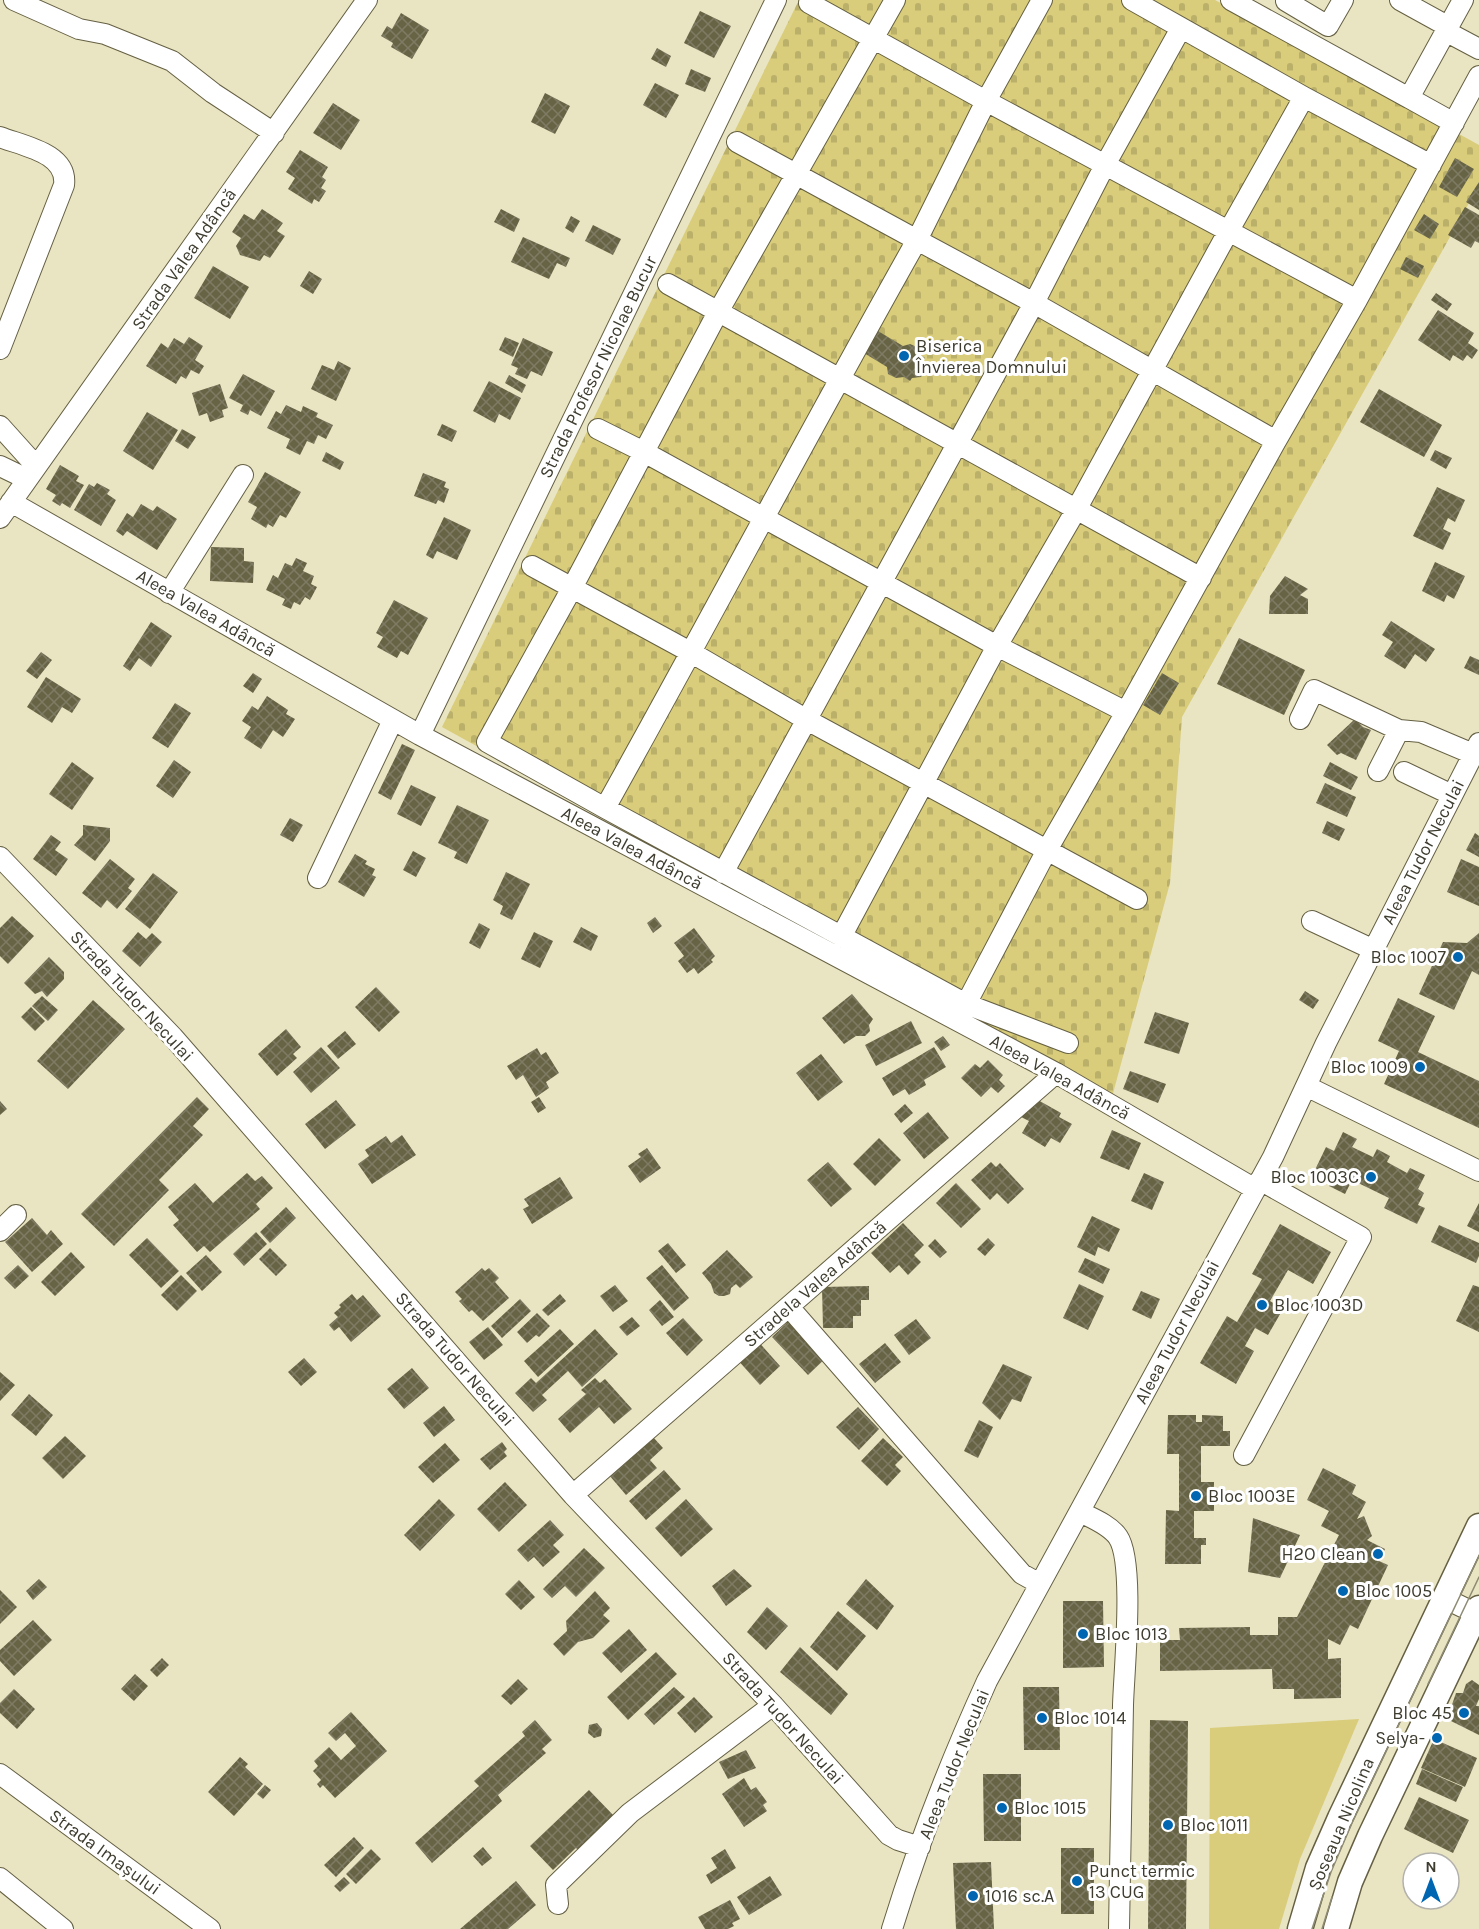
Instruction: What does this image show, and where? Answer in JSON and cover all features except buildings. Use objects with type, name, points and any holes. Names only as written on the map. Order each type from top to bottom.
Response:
[{"type":"main road","name":"Șoseaua Nicolina","points":[[1300,1929],[1318,1868],[1340,1818],[1479,1526]]},
{"type":"main road","name":"Șoseaua Nicolina","points":[[1336,1929],[1350,1882],[1370,1836],[1478,1612]]},
{"type":"street","points":[[14,0],[79,29],[105,34],[172,61],[213,93],[274,133]]},
{"type":"street","name":"Strada Valea Adâncă","points":[[0,519],[368,0]]},
{"type":"street","name":"Strada Profesor Nicolae Bucur","points":[[420,735],[776,0]]},
{"type":"street","points":[[895,0],[718,312],[572,588],[487,742],[966,1004],[1068,1043]]},
{"type":"street","points":[[605,808],[917,240],[986,101],[1042,0]]},
{"type":"street","points":[[1132,0],[1304,97],[1431,165]]},
{"type":"street","points":[[1231,0],[1454,123]]},
{"type":"street","points":[[1286,1],[1328,26],[1343,0]]},
{"type":"street","points":[[1400,0],[1479,49]]},
{"type":"street","points":[[1409,98],[1463,0]]},
{"type":"street","points":[[809,3],[986,101],[1357,300]]},
{"type":"street","points":[[723,873],[1034,303],[1105,165],[1181,28]]},
{"type":"street","points":[[966,1004],[1047,850],[1357,300],[1479,75]]},
{"type":"street","points":[[841,937],[997,646],[1076,510],[1304,97]]},
{"type":"street","points":[[0,137],[48,155],[59,164],[65,176],[64,185],[0,349]]},
{"type":"street","points":[[737,142],[1034,303],[1276,441]]},
{"type":"street","points":[[668,284],[1201,578]]},
{"type":"street","points":[[0,426],[32,472]]},
{"type":"street","points":[[598,429],[997,646],[1126,712]]},
{"type":"street","points":[[0,466],[32,472]]},
{"type":"street","points":[[169,592],[243,475]]},
{"type":"street","name":"Aleea Valea Adâncă","points":[[11,502],[420,735],[1056,1072],[1257,1184],[1361,1237],[1244,1455]]},
{"type":"street","points":[[532,566],[692,653],[807,720],[1137,899]]},
{"type":"street","points":[[1300,719],[1314,690],[1400,730],[1421,732],[1476,748]]},
{"type":"street","points":[[318,878],[393,720]]},
{"type":"street","points":[[1378,771],[1400,730]]},
{"type":"street","name":"Aleea Tudor Neculai","points":[[892,1929],[956,1749],[987,1681],[1273,1158],[1306,1086],[1476,748]]},
{"type":"street","points":[[1404,772],[1452,795]]},
{"type":"street","name":"Strada Tudor Neculai","points":[[0,857],[173,1037],[573,1495],[773,1705],[889,1835],[920,1847]]},
{"type":"street","points":[[1312,921],[1374,950]]},
{"type":"street","name":"Stradela Valea Adâncă","points":[[573,1495],[1056,1072]]},
{"type":"street","points":[[1306,1086],[1479,1172]]},
{"type":"street","points":[[0,1231],[16,1215]]},
{"type":"street","points":[[789,1307],[1022,1574],[1040,1584]]},
{"type":"street","points":[[1080,1512],[1102,1523],[1118,1536],[1125,1555],[1127,1617],[1119,1929]]},
{"type":"street","points":[[1444,1598],[1478,1612]]},
{"type":"street","points":[[558,1904],[556,1885],[630,1814],[773,1705]]},
{"type":"street","name":"Strada Imașului","points":[[0,1774],[210,1929]]},
{"type":"street","points":[[0,1878],[63,1929]]},
{"type":"green space","points":[[799,0],[1215,0],[1479,145],[1479,185],[1182,717],[1170,883],[1112,1097],[442,727]]},
{"type":"green space","points":[[1359,1719],[1300,1859],[1279,1929],[1209,1929],[1210,1728]]},
{"type":"tram line","points":[[1312,1929],[1331,1872],[1352,1823],[1479,1556]]},
{"type":"tram line","points":[[1428,1684],[1479,1577]]},
{"type":"tram line","points":[[1322,1929],[1332,1897]]},
{"type":"place","name":"Biserica Învierea Domnului","points":[[904,356]]},
{"type":"place","name":"Bloc 1007","points":[[1458,957]]},
{"type":"place","name":"Bloc 1009","points":[[1420,1067]]},
{"type":"place","name":"Bloc 1003C","points":[[1371,1177]]},
{"type":"place","name":"Bloc 1003D","points":[[1262,1305]]},
{"type":"place","name":"Bloc 1003E","points":[[1196,1496]]},
{"type":"place","name":"H2O Clean","points":[[1378,1554]]},
{"type":"place","name":"Bloc 1005","points":[[1343,1591]]},
{"type":"place","name":"Bloc 1013","points":[[1083,1634]]},
{"type":"place","name":"Bloc 45","points":[[1464,1713]]},
{"type":"place","name":"Bloc 1014","points":[[1042,1718]]},
{"type":"place","name":"Selya-","points":[[1437,1738]]},
{"type":"place","name":"Bloc 1015","points":[[1002,1808]]},
{"type":"place","name":"Bloc 1011","points":[[1168,1825]]},
{"type":"place","name":"Punct termic 13 CUG","points":[[1077,1881]]},
{"type":"place","name":"1016 sc.A","points":[[973,1896]]}]
